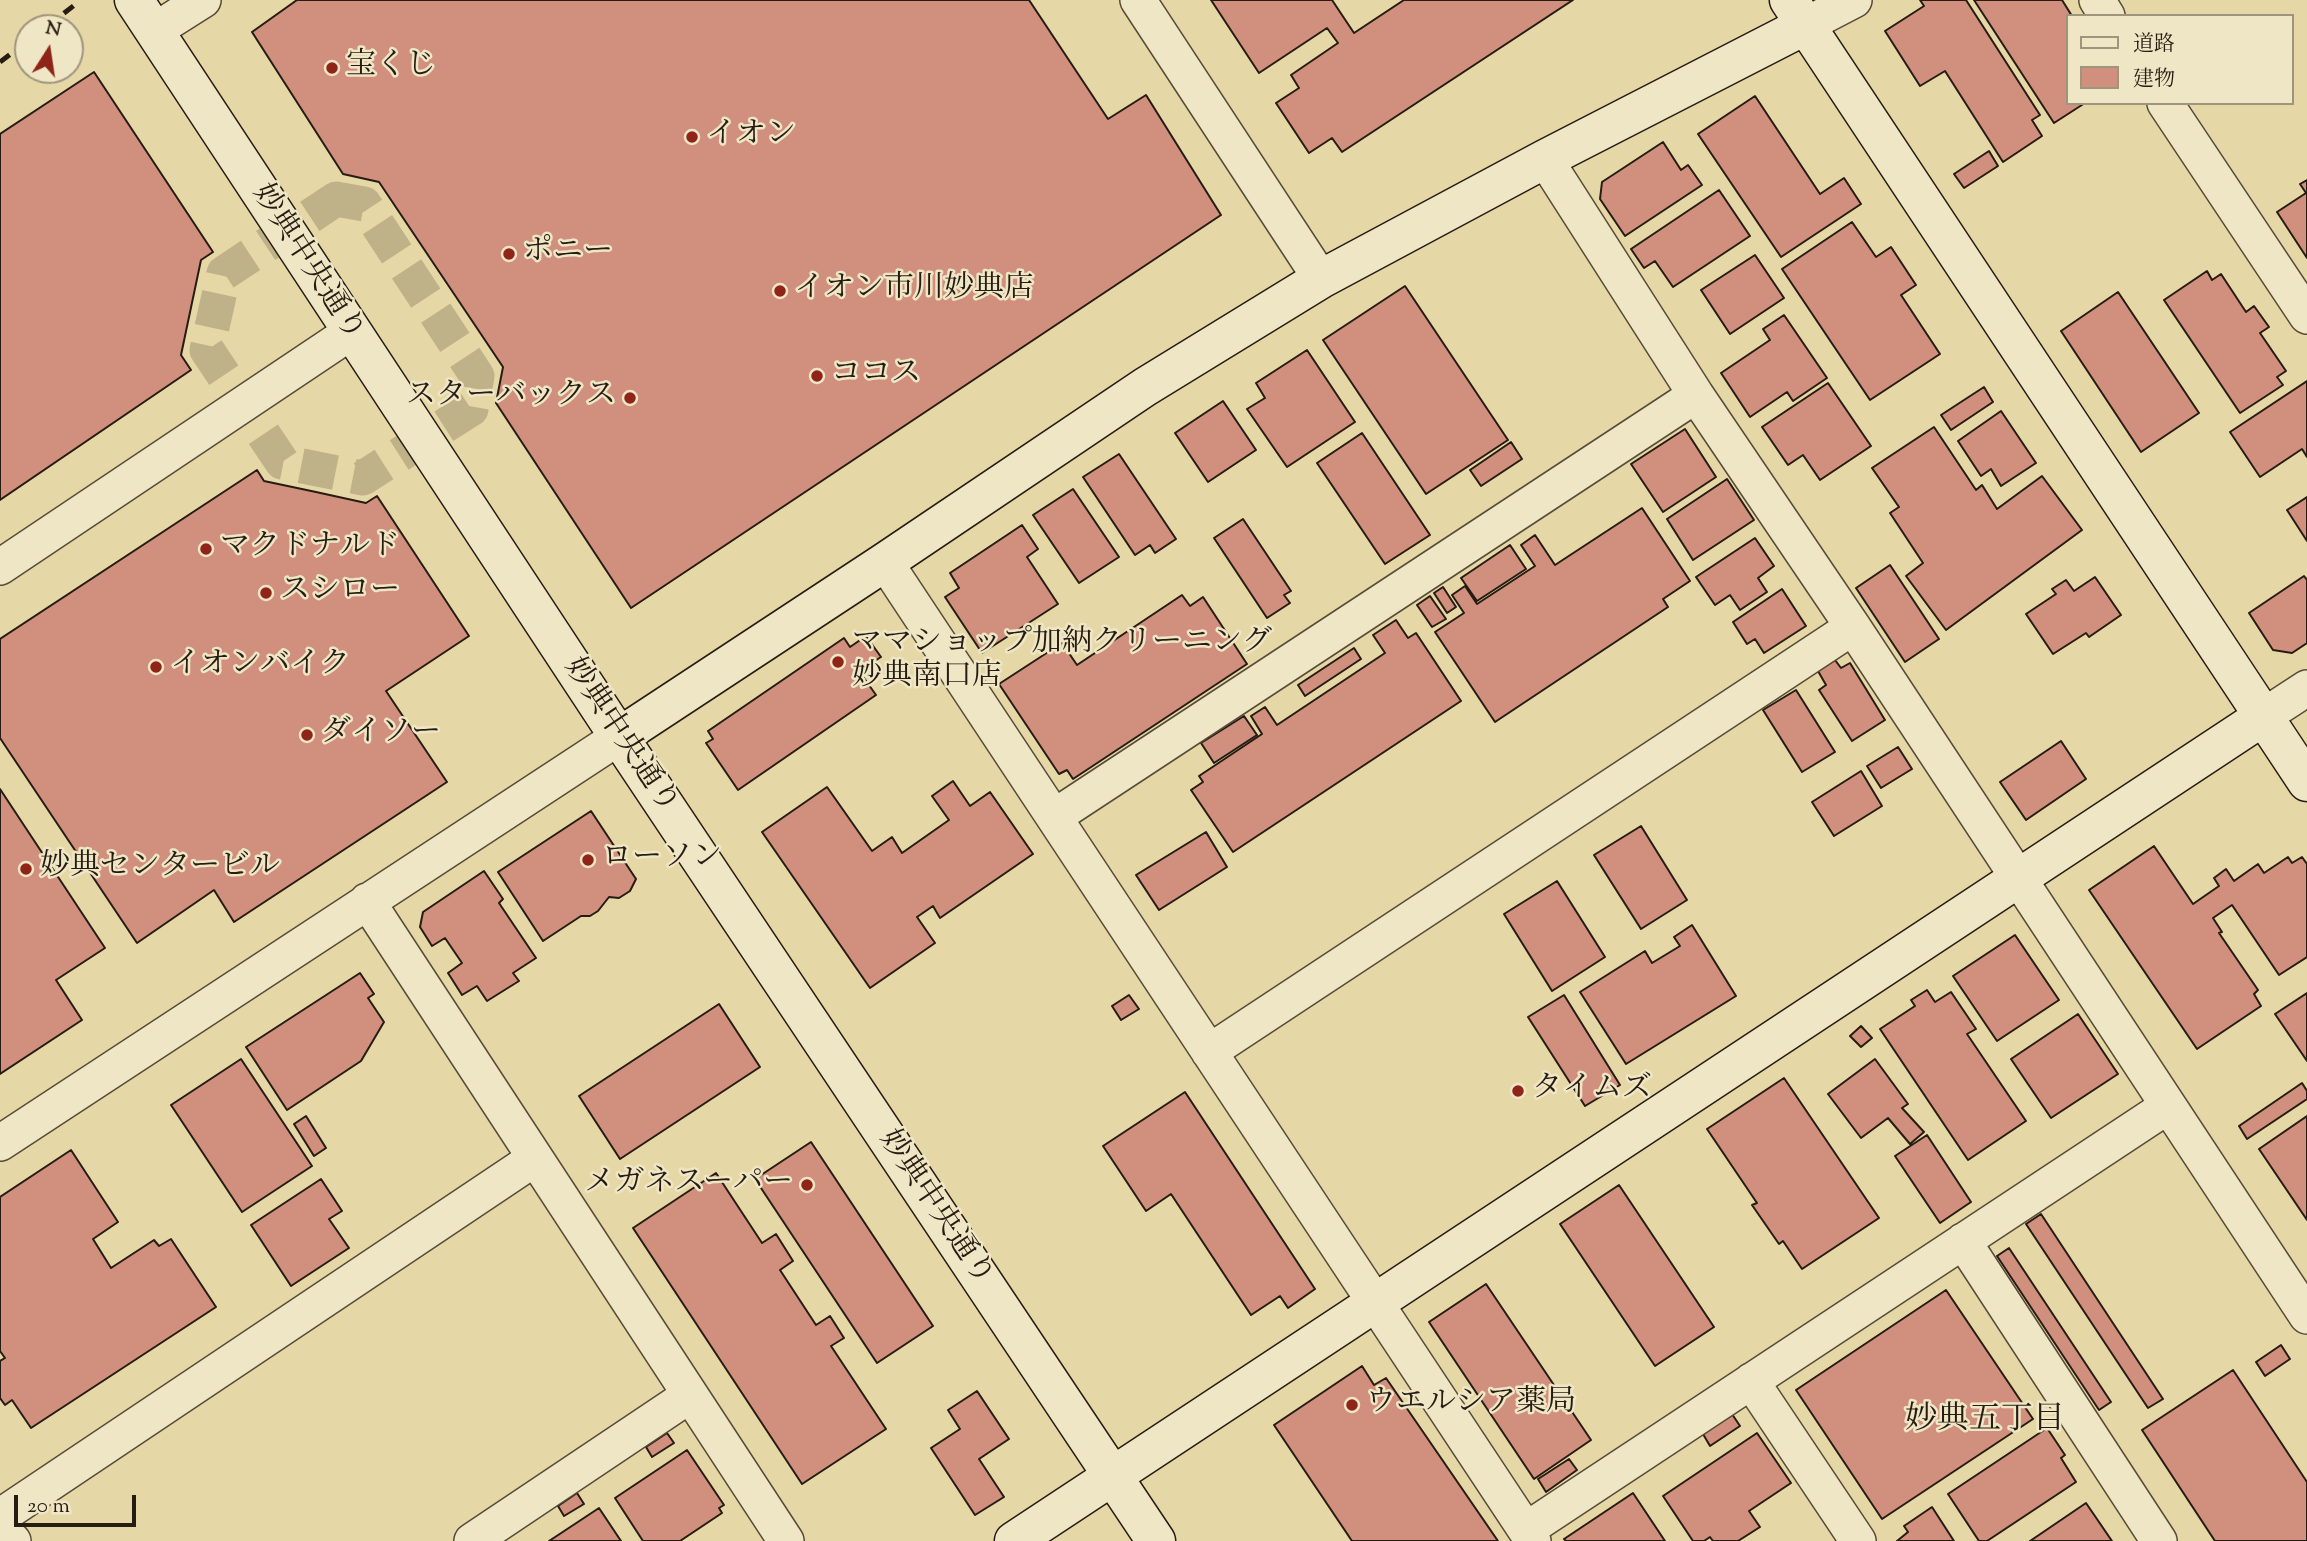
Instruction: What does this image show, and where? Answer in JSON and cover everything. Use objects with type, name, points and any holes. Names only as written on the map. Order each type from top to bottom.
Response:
[{"type":"street","name":"妙典中央通り","points":[[134,0],[619,737],[1156,1541]]},
{"type":"street","points":[[155,31],[203,0]]},
{"type":"street","points":[[1138,0],[1321,279]]},
{"type":"street","points":[[0,1143],[885,562],[1145,387],[1321,279],[1545,159],[1797,13],[1854,0]]},
{"type":"street","points":[[1797,13],[2307,782]]},
{"type":"street","points":[[2166,105],[2307,316]]},
{"type":"street","points":[[1545,159],[1696,394],[1853,627],[2307,1316]]},
{"type":"street","points":[[0,567],[351,332]]},
{"type":"street","points":[[1055,817],[1696,394]]},
{"type":"street","points":[[885,562],[1529,1535],[1751,1381],[2168,1106]]},
{"type":"street","points":[[1209,1052],[1853,627]]},
{"type":"street","points":[[1014,1541],[2307,688]]},
{"type":"street","points":[[367,901],[786,1541]]},
{"type":"street","points":[[13,1541],[5,1533],[4,1514],[534,1159]]},
{"type":"street","points":[[1963,1241],[2159,1541]]},
{"type":"street","points":[[1751,1381],[1858,1541]]},
{"type":"street","points":[[472,1541],[690,1395]]},
{"type":"building","name":"イオン市川妙典店","points":[[297,0],[1029,0],[1108,119],[1146,95],[1221,215],[631,608],[496,403],[503,367],[379,182],[343,174],[252,32]]},
{"type":"building","points":[[1211,0],[1332,0],[1354,33],[1404,0],[1573,0],[1342,152],[1332,138],[1309,153],[1276,103],[1299,88],[1291,75],[1338,43],[1327,28],[1259,73]]},
{"type":"building","points":[[1920,0],[1966,0],[2040,115],[2032,120],[2042,136],[2003,162],[1945,71],[1920,86],[1885,31],[1924,6]]},
{"type":"building","points":[[1974,0],[2062,0],[2071,14],[2066,14],[2066,105],[2082,105],[2054,123]]},
{"type":"building","points":[[94,72],[213,252],[201,260],[181,355],[191,370],[0,500],[0,134],[76,84],[84,84],[84,79]]},
{"type":"building","points":[[1755,96],[1820,194],[1844,178],[1861,204],[1781,257],[1698,134]]},
{"type":"building","points":[[1663,142],[1681,170],[1688,165],[1702,185],[1625,236],[1600,199],[1602,182]]},
{"type":"building","points":[[1989,151],[1998,166],[1964,188],[1954,174]]},
{"type":"building","points":[[2307,180],[2307,258],[2277,212],[2306,193],[2300,184]]},
{"type":"building","points":[[1719,190],[1750,236],[1673,287],[1655,261],[1644,268],[1631,249]]},
{"type":"building","points":[[1852,222],[1876,257],[1891,247],[1916,285],[1901,295],[1940,354],[1870,400],[1782,269]]},
{"type":"building","points":[[1755,255],[1784,298],[1730,334],[1701,290]]},
{"type":"building","points":[[2207,271],[2212,280],[2221,274],[2246,312],[2254,306],[2269,327],[2260,333],[2286,371],[2277,377],[2283,385],[2240,413],[2164,300]]},
{"type":"building","points":[[1405,286],[1508,440],[1426,494],[1323,340]]},
{"type":"building","points":[[2118,292],[2199,413],[2141,452],[2061,331]]},
{"type":"building","points":[[1784,315],[1827,378],[1793,401],[1787,392],[1750,417],[1721,373],[1770,340],[1763,329]]},
{"type":"building","points":[[1307,350],[1355,422],[1287,467],[1247,409],[1265,398],[1256,383]]},
{"type":"building","points":[[2307,381],[2307,457],[2302,449],[2260,477],[2230,432]]},
{"type":"building","points":[[1828,383],[1871,446],[1820,480],[1803,455],[1788,465],[1762,427]]},
{"type":"building","points":[[1984,387],[1993,402],[1951,430],[1941,415]]},
{"type":"building","points":[[1223,401],[1256,450],[1208,482],[1175,433]]},
{"type":"building","points":[[2001,411],[2036,463],[2001,486],[1991,469],[1981,476],[1958,441]]},
{"type":"building","points":[[1934,427],[1976,490],[1982,485],[1997,509],[2042,476],[2082,530],[1946,630],[1906,576],[1923,563],[1890,513],[1899,507],[1872,468]]},
{"type":"building","points":[[1685,429],[1716,477],[1663,512],[1631,464]]},
{"type":"building","points":[[1362,433],[1430,535],[1385,564],[1317,463]]},
{"type":"building","points":[[1511,442],[1522,459],[1481,486],[1470,470]]},
{"type":"building","points":[[1119,454],[1176,539],[1155,553],[1150,545],[1135,555],[1083,477]]},
{"type":"building","points":[[257,470],[264,481],[366,503],[377,496],[469,636],[386,691],[447,782],[234,922],[214,890],[137,943],[0,738],[0,639]]},
{"type":"building","points":[[1727,479],[1754,520],[1693,560],[1667,519]]},
{"type":"building","points":[[1073,489],[1119,557],[1079,583],[1033,515]]},
{"type":"building","points":[[2307,497],[2307,541],[2287,510]]},
{"type":"building","points":[[1642,508],[1690,581],[1663,599],[1668,607],[1495,722],[1435,632],[1464,613],[1452,595],[1465,586],[1477,604],[1535,566],[1521,545],[1535,535],[1555,565]]},
{"type":"building","points":[[1243,519],[1291,591],[1284,595],[1290,603],[1267,618],[1214,538]]},
{"type":"building","points":[[1022,525],[1038,549],[1027,557],[1058,604],[982,653],[945,597],[959,588],[950,573]]},
{"type":"building","points":[[1755,538],[1774,566],[1758,578],[1767,592],[1740,610],[1730,595],[1715,605],[1696,577]]},
{"type":"building","points":[[1510,545],[1526,569],[1477,601],[1461,578]]},
{"type":"building","points":[[1890,565],[1939,639],[1905,662],[1856,588]]},
{"type":"building","points":[[2304,576],[2307,580],[2307,643],[2292,653],[2273,650],[2249,613]]},
{"type":"building","points":[[2095,577],[2121,615],[2089,637],[2086,633],[2053,654],[2026,614],[2056,594],[2052,589],[2066,580],[2074,591]]},
{"type":"building","points":[[1443,587],[1456,607],[1447,613],[1434,593]]},
{"type":"building","points":[[1782,589],[1806,626],[1764,653],[1755,639],[1747,644],[1733,622]]},
{"type":"building","points":[[1182,595],[1190,606],[1203,597],[1247,664],[1073,779],[1067,770],[1059,774],[999,684],[1062,643],[1077,665]]},
{"type":"building","points":[[1430,596],[1446,619],[1432,627],[1417,605]]},
{"type":"building","points":[[1396,620],[1408,638],[1416,633],[1461,701],[1233,852],[1191,790],[1203,782],[1199,776],[1262,734],[1251,716],[1265,707],[1277,725],[1385,653],[1373,635]]},
{"type":"building","points":[[866,636],[881,657],[859,671],[876,695],[738,790],[706,743],[713,739],[708,731],[844,638],[850,647]]},
{"type":"building","points":[[1354,648],[1361,659],[1305,696],[1298,685]]},
{"type":"building","points":[[1835,660],[1841,668],[1850,663],[1885,720],[1852,741],[1819,690],[1826,685],[1818,671]]},
{"type":"building","points":[[1796,690],[1835,752],[1802,772],[1763,710]]},
{"type":"building","points":[[1244,716],[1257,735],[1214,763],[1201,743]]},
{"type":"building","points":[[2061,741],[2086,779],[2026,820],[2000,782]]},
{"type":"building","points":[[1898,747],[1912,769],[1881,788],[1867,766]]},
{"type":"building","points":[[1861,771],[1882,806],[1834,836],[1812,802]]},
{"type":"building","points":[[953,781],[970,806],[990,792],[1033,854],[940,918],[933,906],[917,917],[935,943],[870,988],[762,832],[827,787],[872,851],[892,837],[902,853],[949,820],[932,796]]},
{"type":"building","name":"妙典センタービル","points":[[0,789],[105,948],[56,980],[82,1020],[0,1074]]},
{"type":"building","points":[[591,811],[636,879],[630,891],[619,898],[609,897],[598,911],[590,916],[581,916],[543,941],[498,872]]},
{"type":"building","points":[[1641,826],[1687,900],[1641,929],[1594,855]]},
{"type":"building","points":[[1206,832],[1227,867],[1159,910],[1136,875]]},
{"type":"building","points":[[2154,846],[2193,904],[2219,886],[2214,878],[2226,869],[2234,881],[2258,864],[2264,873],[2288,857],[2292,863],[2302,857],[2307,864],[2307,957],[2279,975],[2232,905],[2213,918],[2222,932],[2219,933],[2258,990],[2254,994],[2261,1006],[2197,1049],[2089,890]]},
{"type":"building","points":[[484,871],[503,899],[499,903],[536,958],[513,973],[519,981],[487,1001],[477,986],[462,995],[448,973],[462,963],[445,938],[432,946],[420,927],[423,912]]},
{"type":"building","points":[[1557,881],[1605,957],[1552,991],[1504,914]]},
{"type":"building","points":[[1692,925],[1736,996],[1626,1064],[1580,992],[1645,951],[1652,963],[1680,946],[1674,937]]},
{"type":"building","points":[[2015,935],[2059,1000],[1997,1041],[1953,976]]},
{"type":"building","points":[[360,973],[374,994],[368,998],[384,1022],[361,1061],[287,1110],[246,1047]]},
{"type":"building","points":[[1927,990],[1935,1002],[1951,992],[1976,1029],[1967,1034],[2026,1121],[1968,1160],[1880,1029],[1915,1006],[1911,1000]]},
{"type":"building","points":[[2307,993],[2307,1061],[2275,1014]]},
{"type":"building","points":[[1129,995],[1139,1009],[1121,1020],[1112,1006]]},
{"type":"building","points":[[1564,995],[1620,1085],[1585,1106],[1528,1017]]},
{"type":"building","points":[[719,1004],[760,1067],[620,1159],[579,1096]]},
{"type":"building","points":[[2078,1014],[2118,1074],[2051,1118],[2011,1059]]},
{"type":"building","points":[[1861,1026],[1872,1038],[1861,1047],[1850,1036]]},
{"type":"building","points":[[241,1059],[312,1166],[242,1212],[171,1105]]},
{"type":"building","points":[[1875,1059],[1908,1104],[1902,1108],[1924,1132],[1910,1144],[1888,1118],[1861,1138],[1828,1094]]},
{"type":"building","points":[[1784,1078],[1879,1218],[1802,1269],[1783,1241],[1779,1244],[1752,1205],[1757,1203],[1707,1129]]},
{"type":"building","points":[[2302,1083],[2307,1091],[2307,1099],[2247,1139],[2239,1126]]},
{"type":"building","points":[[1185,1092],[1315,1289],[1288,1308],[1280,1296],[1251,1315],[1171,1194],[1146,1211],[1103,1146]]},
{"type":"building","points":[[306,1116],[326,1148],[314,1156],[294,1124]]},
{"type":"building","points":[[2307,1116],[2307,1220],[2259,1149]]},
{"type":"building","points":[[1927,1135],[1971,1202],[1940,1223],[1895,1156]]},
{"type":"building","points":[[811,1142],[933,1326],[877,1363],[755,1179]]},
{"type":"building","points":[[71,1150],[118,1222],[93,1239],[111,1268],[154,1240],[159,1246],[171,1239],[216,1307],[31,1428],[12,1400],[5,1405],[0,1398],[0,1361],[5,1358],[0,1351],[0,1197]]},
{"type":"building","points":[[716,1173],[762,1243],[776,1234],[793,1261],[780,1270],[816,1325],[830,1316],[844,1338],[831,1346],[886,1429],[802,1484],[633,1228]]},
{"type":"building","points":[[321,1179],[342,1211],[329,1219],[349,1248],[291,1286],[251,1225]]},
{"type":"building","points":[[1619,1185],[1714,1327],[1655,1366],[1560,1224]]},
{"type":"building","points":[[2041,1214],[2163,1399],[2148,1408],[2026,1224]]},
{"type":"building","points":[[2009,1248],[2111,1402],[2099,1410],[1997,1256]]},
{"type":"building","points":[[1486,1284],[1591,1440],[1534,1479],[1429,1322]]},
{"type":"building","points":[[1946,1290],[2033,1419],[1882,1519],[1796,1390]]},
{"type":"building","points":[[2281,1345],[2290,1359],[2265,1376],[2256,1362]]},
{"type":"building","name":"ウエルシア薬局","points":[[1362,1366],[1374,1385],[1386,1378],[1498,1541],[1352,1541],[1274,1425]]},
{"type":"building","points":[[2233,1370],[2307,1482],[2307,1541],[2215,1541],[2142,1430]]},
{"type":"building","points":[[977,1391],[1009,1439],[979,1459],[1004,1497],[975,1515],[931,1448],[960,1429],[948,1410]]},
{"type":"building","points":[[1732,1414],[1740,1426],[1710,1446],[1703,1434]]},
{"type":"building","points":[[2047,1428],[2065,1455],[2061,1458],[2076,1482],[1987,1541],[1979,1541],[1948,1494]]},
{"type":"building","points":[[667,1433],[674,1443],[652,1457],[646,1447]]},
{"type":"building","points":[[1757,1433],[1791,1483],[1749,1511],[1760,1527],[1738,1541],[1713,1541],[1710,1537],[1704,1541],[1693,1541],[1663,1496]]},
{"type":"building","points":[[687,1450],[724,1505],[719,1508],[722,1513],[680,1541],[643,1541],[615,1498]]},
{"type":"building","points":[[1569,1459],[1577,1470],[1546,1492],[1538,1479]]},
{"type":"building","points":[[577,1493],[584,1504],[564,1516],[558,1506]]},
{"type":"building","points":[[1633,1493],[1665,1541],[1564,1539]]},
{"type":"building","points":[[2086,1503],[2112,1541],[2030,1541]]},
{"type":"building","points":[[1932,1507],[1954,1541],[1897,1541],[1908,1532],[1904,1526]]},
{"type":"building","points":[[599,1508],[621,1541],[549,1541]]},
{"type":"tunnel","points":[[336,199],[364,204],[477,376],[471,409],[363,478],[282,462],[207,350],[224,273],[336,199]]},
{"type":"railway","points":[[63,14],[81,0]]},
{"type":"railway","points":[[0,62],[14,52]]},
{"type":"place","name":"宝くじ","points":[[332,68]]},
{"type":"place","name":"イオン","points":[[692,137]]},
{"type":"place","name":"ポニー","points":[[509,254]]},
{"type":"place","name":"イオン市川妙典店","points":[[780,291]]},
{"type":"place","name":"ココス","points":[[817,376]]},
{"type":"place","name":"スターバックス","points":[[630,398]]},
{"type":"place","name":"マクドナルド","points":[[206,549]]},
{"type":"place","name":"スシロー","points":[[266,593]]},
{"type":"place","name":"ママショップ加納クリーニング 妙典南口店","points":[[838,662]]},
{"type":"place","name":"イオンバイク","points":[[156,667]]},
{"type":"place","name":"ダイソー","points":[[307,735]]},
{"type":"place","name":"ローソン","points":[[588,860]]},
{"type":"place","name":"妙典センタービル","points":[[26,869]]},
{"type":"place","name":"タイムズ","points":[[1518,1091]]},
{"type":"place","name":"メガネスーパー","points":[[807,1185]]},
{"type":"place","name":"ウエルシア薬局","points":[[1352,1405]]},
{"type":"district","name":"妙典五丁目","points":[[1985,1423]]}]
